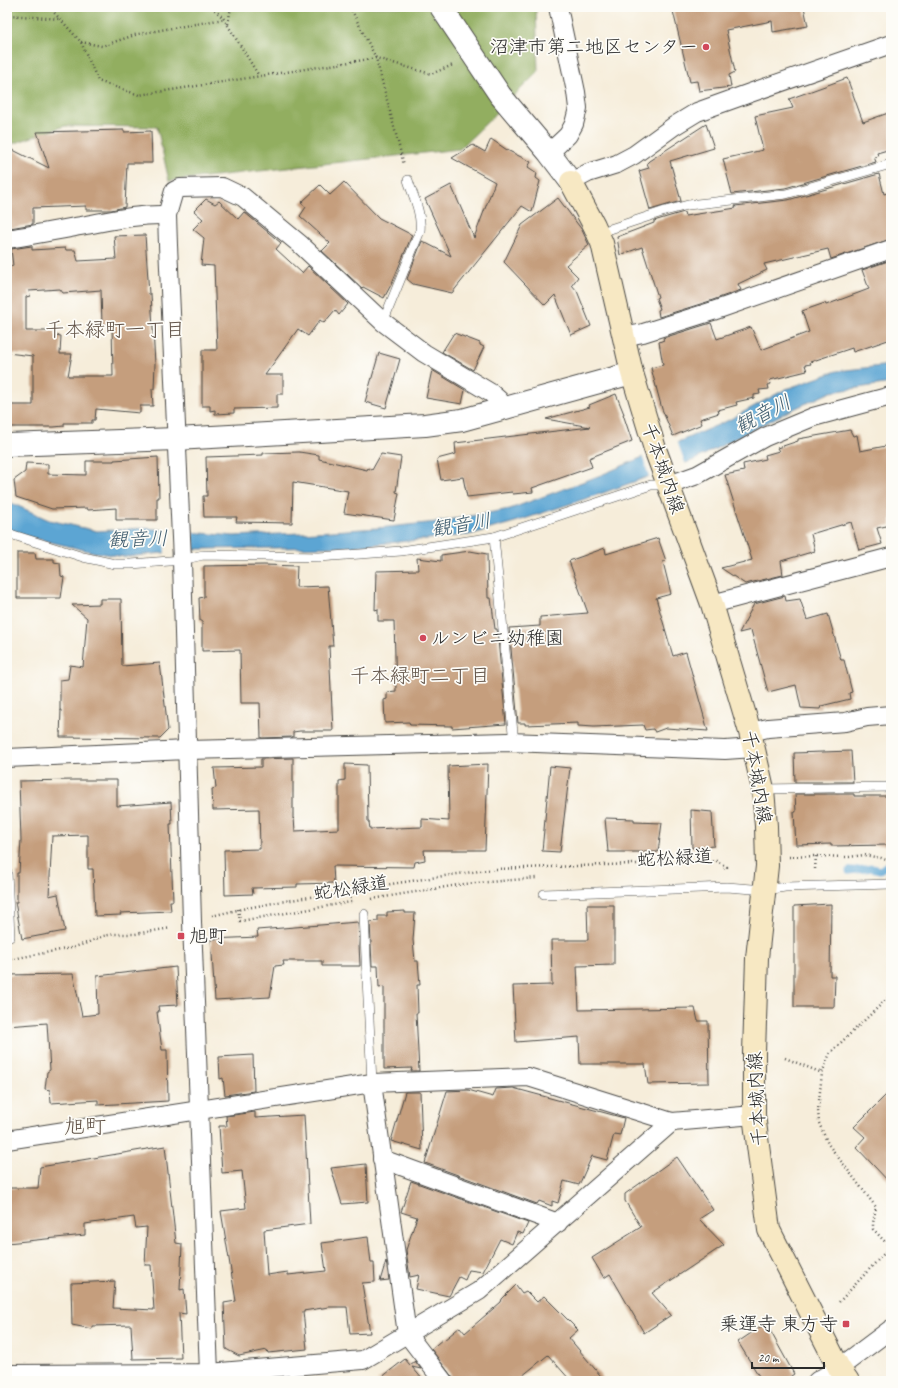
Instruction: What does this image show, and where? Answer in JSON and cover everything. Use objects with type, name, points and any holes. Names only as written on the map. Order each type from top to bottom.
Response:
[{"type":"main road","name":"千本城内線","points":[[571,182],[602,243],[632,374],[655,449],[712,604],[752,740],[763,789],[766,826],[767,866],[757,958],[754,1115],[769,1230],[844,1375]]},
{"type":"street","points":[[441,7],[500,95],[549,153],[571,182],[588,173],[617,164],[634,156],[674,126],[697,112],[891,44]]},
{"type":"street","points":[[549,153],[568,135],[574,124],[578,108],[558,7]]},
{"type":"street","points":[[210,1377],[199,1110],[180,523],[167,215],[174,191],[180,188],[222,187],[243,197],[300,245],[383,322],[424,353],[491,393],[499,400],[504,409]]},
{"type":"street","points":[[7,239],[38,235],[131,216],[147,214],[167,215]]},
{"type":"street","points":[[623,337],[643,333],[714,311],[891,249]]},
{"type":"street","points":[[7,445],[176,439],[425,425],[462,420],[632,374]]},
{"type":"street","points":[[667,480],[697,475],[765,438],[813,417],[891,396]]},
{"type":"street","points":[[712,604],[891,557]]},
{"type":"street","points":[[7,758],[187,750],[514,743],[724,750],[752,740],[768,728],[845,722],[867,717],[891,715]]},
{"type":"street","points":[[7,1140],[372,1083],[528,1077],[672,1122],[754,1115]]},
{"type":"street","points":[[372,1083],[407,1334],[443,1381]]},
{"type":"street","points":[[7,1374],[210,1377],[363,1360],[479,1291],[672,1122]]},
{"type":"street","points":[[382,1159],[558,1223]]},
{"type":"street","points":[[817,1381],[844,1375],[891,1329]]},
{"type":"lane","points":[[598,233],[658,213],[688,205],[786,194],[891,164]]},
{"type":"lane","points":[[383,322],[420,231],[421,222],[408,180]]},
{"type":"lane","points":[[7,533],[83,557],[115,564],[131,564],[203,555],[319,557],[394,551],[494,537],[667,480]]},
{"type":"lane","points":[[494,537],[514,743]]},
{"type":"lane","points":[[763,789],[891,787]]},
{"type":"lane","points":[[7,872],[10,937]]},
{"type":"lane","points":[[544,894],[727,887],[764,890],[785,887],[891,884]]},
{"type":"lane","points":[[364,914],[372,1083]]},
{"type":"path","points":[[49,7],[81,42],[98,81],[139,95],[376,58],[431,74],[450,67],[471,52]]},
{"type":"path","points":[[212,7],[224,19],[259,76]]},
{"type":"path","points":[[228,25],[231,7]]},
{"type":"path","points":[[350,7],[376,58],[408,180]]},
{"type":"path","points":[[7,18],[9,15],[60,19]]},
{"type":"path","points":[[81,42],[102,46],[138,34],[224,19]]},
{"type":"path","points":[[785,857],[849,857],[864,855],[891,862]]},
{"type":"path","name":"蛇松緑道","points":[[208,917],[238,909],[350,890],[495,869],[717,861],[727,867],[723,870]]},
{"type":"path","name":"蛇松緑道","points":[[370,899],[464,884],[541,878]]},
{"type":"path","points":[[350,890],[351,902]]},
{"type":"path","name":"蛇松緑道","points":[[238,909],[240,921],[357,901]]},
{"type":"path","points":[[7,960],[71,948],[103,936],[115,934],[135,934],[178,927]]},
{"type":"path","points":[[839,1302],[890,1246],[873,1229],[876,1207],[828,1144],[819,1123],[818,1110],[822,1073],[830,1053],[891,995]]},
{"type":"path","points":[[785,1058],[822,1073]]},
{"type":"green space","points":[[7,7],[536,7],[538,72],[460,149],[169,181],[157,127],[65,126],[9,145],[7,144]]},
{"type":"water","name":"観音川","points":[[891,365],[891,383],[831,392],[785,413],[694,460],[603,493],[515,522],[469,535],[347,547],[199,549],[125,557],[93,552],[25,536],[7,528],[7,501],[49,520],[97,531],[144,528],[234,536],[378,528],[437,522],[510,509],[601,475],[727,421],[786,389],[837,371]]},
{"type":"pier","points":[[677,441],[686,465],[650,479],[642,455]]},
{"type":"pier","points":[[163,528],[193,530],[194,551],[165,555]]},
{"type":"building","name":"沼津市第二地区センター","points":[[672,7],[804,7],[808,26],[773,32],[772,21],[726,30],[735,72],[729,75],[731,87],[699,91],[697,81],[690,82]]},
{"type":"building","points":[[847,78],[863,122],[891,112],[891,149],[877,153],[878,156],[874,157],[876,162],[785,188],[732,194],[723,159],[763,150],[755,116],[793,108],[789,99]]},
{"type":"building","points":[[706,124],[714,148],[670,161],[681,201],[650,210],[639,171],[649,168],[647,163],[649,161]]},
{"type":"building","points":[[124,130],[124,132],[151,131],[152,163],[127,163],[125,207],[111,210],[86,210],[86,206],[33,208],[33,224],[10,228],[9,224],[7,224],[7,175],[9,148],[49,168],[37,132]]},
{"type":"building","points":[[491,139],[507,150],[531,162],[528,167],[537,173],[536,178],[540,181],[532,212],[522,206],[452,293],[413,284],[407,279],[422,241],[451,256],[425,199],[451,185],[474,238],[495,182],[452,158],[473,145],[485,152]]},
{"type":"building","points":[[879,174],[884,194],[891,192],[891,239],[831,259],[828,249],[764,264],[767,270],[738,284],[741,290],[659,317],[658,310],[660,309],[656,298],[658,297],[642,247],[620,255],[617,237],[654,223],[654,221],[684,212],[685,216],[736,208],[735,206],[788,200]]},
{"type":"building","points":[[344,182],[379,218],[412,235],[392,283],[384,298],[363,287],[362,288],[322,251],[330,243],[300,216],[306,207],[301,203],[320,185],[330,195]]},
{"type":"building","points":[[558,198],[582,230],[589,245],[566,265],[578,277],[572,285],[577,291],[591,326],[571,335],[555,295],[545,305],[504,262],[522,225]]},
{"type":"building","points":[[206,199],[215,204],[219,201],[238,219],[244,212],[281,243],[276,249],[302,273],[308,266],[348,304],[339,315],[335,310],[324,323],[320,320],[308,336],[298,329],[265,375],[283,375],[283,394],[277,394],[277,408],[234,409],[234,413],[215,414],[215,410],[210,411],[210,406],[202,406],[202,350],[217,350],[214,266],[201,265],[204,238],[193,229],[203,219],[194,211]]},
{"type":"building","points":[[145,235],[149,294],[151,294],[155,364],[154,389],[152,389],[153,406],[140,406],[140,413],[96,409],[95,420],[92,420],[92,423],[64,423],[64,426],[54,427],[7,427],[7,405],[33,405],[33,356],[7,353],[7,267],[13,266],[11,249],[32,246],[32,250],[65,248],[66,250],[75,250],[78,261],[116,259],[114,236]],"holes":[[[60,289],[63,293],[101,290],[102,325],[112,324],[113,376],[68,376],[72,354],[60,354],[61,336],[55,335],[55,331],[26,331],[26,297],[30,296],[29,291]]]},
{"type":"building","points":[[891,260],[891,339],[853,352],[852,348],[810,362],[811,364],[805,365],[807,371],[770,380],[771,384],[768,385],[769,389],[759,390],[760,394],[754,395],[754,398],[736,402],[737,405],[718,410],[719,413],[700,419],[702,424],[673,436],[662,409],[651,368],[663,365],[659,342],[664,340],[663,338],[711,323],[717,339],[751,327],[761,350],[809,332],[802,311],[825,303],[826,305],[869,289],[862,270]]},
{"type":"building","points":[[454,333],[480,343],[480,345],[484,347],[473,370],[442,352]]},
{"type":"building","points":[[379,353],[400,359],[386,408],[365,402]]},
{"type":"building","points":[[432,370],[465,390],[462,404],[426,398]]},
{"type":"building","points":[[616,394],[632,441],[589,458],[592,467],[532,488],[533,492],[513,494],[512,492],[467,497],[463,477],[441,480],[437,459],[456,454],[455,443],[590,427],[546,419],[590,407],[589,405]]},
{"type":"building","points":[[850,430],[853,436],[857,435],[860,451],[891,445],[891,525],[877,528],[882,544],[859,550],[851,522],[811,534],[815,551],[781,561],[783,575],[745,584],[721,568],[752,560],[725,475],[744,471],[743,464],[766,459],[765,455],[779,451],[777,448],[798,441],[798,439]]},
{"type":"building","points":[[299,452],[319,455],[319,459],[367,470],[368,468],[372,470],[381,454],[401,457],[396,492],[399,493],[394,520],[344,513],[348,491],[293,482],[292,523],[236,522],[237,517],[204,517],[203,496],[207,496],[206,457]]},
{"type":"building","points":[[158,457],[159,498],[157,498],[157,520],[116,520],[116,508],[88,510],[87,508],[52,509],[16,497],[14,480],[25,472],[26,463],[48,464],[48,474],[86,475],[86,461],[114,461]]},
{"type":"building","points":[[658,538],[666,561],[663,562],[671,594],[656,598],[673,656],[686,652],[708,731],[666,728],[655,732],[653,729],[645,730],[643,725],[594,727],[578,726],[578,723],[525,725],[525,723],[518,723],[509,628],[540,626],[540,617],[588,613],[569,561],[605,548],[606,554]]},
{"type":"building","points":[[470,551],[487,554],[488,598],[491,598],[495,629],[497,629],[506,724],[452,728],[452,726],[410,725],[409,722],[385,723],[384,700],[387,699],[387,692],[396,691],[394,621],[378,621],[378,609],[375,610],[376,571],[418,570],[417,558],[441,561],[441,555]]},
{"type":"building","points":[[17,553],[35,553],[36,559],[54,559],[54,562],[60,563],[61,576],[64,577],[61,598],[17,598]]},
{"type":"building","points":[[204,566],[297,566],[296,587],[328,586],[333,646],[329,646],[333,731],[300,731],[293,732],[293,737],[261,738],[260,703],[241,703],[240,650],[202,651],[202,621],[200,621],[199,598],[204,597]]},
{"type":"building","points":[[785,596],[786,601],[800,599],[807,620],[828,614],[841,660],[844,660],[852,692],[849,693],[850,699],[821,706],[820,709],[801,708],[796,685],[768,692],[751,630],[739,633],[754,604]]},
{"type":"building","points":[[100,599],[121,599],[122,666],[160,663],[168,730],[160,738],[60,737],[60,680],[68,679],[70,665],[83,667],[87,618],[72,605],[100,604]]},
{"type":"building","points":[[851,751],[853,782],[795,782],[794,753]]},
{"type":"building","points":[[293,758],[293,819],[294,818],[295,831],[339,829],[339,781],[345,780],[345,764],[367,765],[368,822],[370,829],[422,827],[422,819],[449,821],[448,766],[488,764],[485,850],[424,850],[425,860],[415,862],[414,867],[333,866],[334,883],[297,884],[297,887],[252,888],[253,894],[225,895],[224,850],[260,849],[259,809],[213,810],[212,789],[216,788],[214,768],[261,767],[261,759]]},
{"type":"building","points":[[550,766],[570,768],[560,852],[542,851]]},
{"type":"building","points":[[117,780],[117,806],[171,802],[172,824],[170,824],[173,901],[170,901],[171,911],[120,913],[121,915],[95,916],[93,869],[88,869],[88,835],[52,836],[49,896],[58,894],[65,931],[22,939],[15,902],[17,902],[17,873],[19,873],[21,840],[19,781]]},
{"type":"building","points":[[795,794],[854,794],[854,796],[891,796],[891,841],[889,841],[889,845],[796,845],[794,812],[796,812]]},
{"type":"building","points":[[691,810],[712,812],[714,846],[692,848]]},
{"type":"building","points":[[605,818],[634,819],[634,822],[662,823],[658,852],[608,852]]},
{"type":"building","points":[[831,904],[830,976],[835,976],[834,1007],[794,1007],[794,906]]},
{"type":"building","points":[[587,905],[614,905],[614,965],[577,966],[579,1010],[695,1008],[698,1021],[708,1021],[709,1083],[648,1084],[645,1064],[580,1064],[579,1037],[516,1042],[513,986],[552,985],[551,940],[588,940]]},
{"type":"building","points":[[405,911],[405,913],[415,913],[413,940],[415,961],[418,961],[420,985],[417,985],[418,1013],[416,1013],[419,1071],[411,1071],[412,1068],[384,1069],[384,987],[379,988],[378,966],[372,966],[370,922],[378,921],[378,916],[387,916],[387,912]]},
{"type":"building","points":[[358,922],[360,966],[322,966],[322,961],[283,961],[284,965],[275,966],[270,997],[215,1000],[211,939],[258,937],[257,930]]},
{"type":"building","points":[[176,967],[178,1005],[158,1006],[159,1012],[157,1012],[162,1050],[167,1050],[168,1101],[98,1105],[98,1100],[51,1103],[50,1090],[45,1089],[47,1072],[50,1070],[47,1023],[7,1026],[7,975],[73,974],[82,1016],[98,1014],[97,976]]},
{"type":"building","points":[[253,1055],[254,1091],[225,1095],[223,1078],[220,1079],[219,1057]]},
{"type":"building","points":[[513,1088],[624,1118],[620,1135],[614,1134],[607,1160],[592,1156],[579,1185],[564,1181],[558,1203],[552,1201],[552,1206],[539,1201],[537,1204],[425,1163],[447,1091],[468,1090],[493,1097],[496,1089]]},
{"type":"building","points":[[891,1090],[891,1184],[856,1147],[865,1137],[854,1127]]},
{"type":"building","points":[[405,1092],[420,1092],[422,1150],[391,1141]]},
{"type":"building","points":[[255,1112],[255,1118],[304,1115],[310,1224],[264,1230],[267,1275],[288,1272],[288,1275],[326,1271],[322,1243],[368,1237],[371,1263],[374,1263],[375,1282],[362,1283],[370,1333],[350,1334],[347,1307],[329,1307],[303,1311],[307,1349],[268,1353],[267,1350],[239,1356],[226,1349],[224,1303],[236,1301],[221,1211],[246,1208],[242,1171],[222,1173],[219,1126],[227,1126],[226,1116]]},
{"type":"building","points":[[165,1146],[176,1243],[182,1244],[180,1290],[184,1289],[186,1314],[179,1313],[181,1358],[133,1359],[131,1325],[92,1326],[92,1329],[72,1325],[71,1283],[115,1281],[113,1308],[154,1310],[151,1265],[145,1265],[147,1227],[136,1228],[134,1217],[85,1224],[85,1235],[7,1243],[7,1188],[38,1188],[40,1167]]},
{"type":"building","points":[[677,1157],[713,1210],[699,1219],[724,1245],[652,1293],[671,1315],[644,1333],[610,1274],[604,1278],[592,1258],[641,1227],[625,1201],[625,1194]]},
{"type":"building","points":[[366,1164],[368,1202],[342,1204],[331,1168]]},
{"type":"building","points":[[411,1181],[528,1223],[523,1234],[517,1232],[512,1244],[500,1239],[483,1272],[469,1270],[465,1280],[459,1277],[449,1296],[416,1289],[419,1275],[410,1277],[406,1250],[417,1217],[401,1212]]},
{"type":"building","points":[[386,1261],[389,1280],[380,1281]]},
{"type":"building","points":[[516,1285],[522,1293],[526,1291],[537,1302],[544,1296],[578,1330],[569,1338],[605,1381],[571,1381],[548,1355],[516,1381],[463,1381],[453,1378],[431,1349],[460,1327],[465,1333],[501,1302],[502,1299]]},
{"type":"building","points":[[766,1323],[794,1374],[784,1381],[762,1381],[738,1342]]},
{"type":"building","points":[[405,1359],[410,1365],[415,1361],[421,1369],[412,1367],[424,1381],[377,1381]]},
{"type":"waterway","points":[[849,871],[872,868],[880,870],[891,862]]},
{"type":"place","name":"沼津市第二地区センター","points":[[706,47]]},
{"type":"place","name":"ルンビニ幼稚園","points":[[423,638]]},
{"type":"place","name":"旭町","points":[[181,936]]},
{"type":"place","name":"乗運寺 東方寺","points":[[846,1324]]},
{"type":"district","name":"千本緑町一丁目","points":[[115,329]]},
{"type":"district","name":"千本緑町二丁目","points":[[420,675]]},
{"type":"district","name":"旭町","points":[[85,1126]]}]
